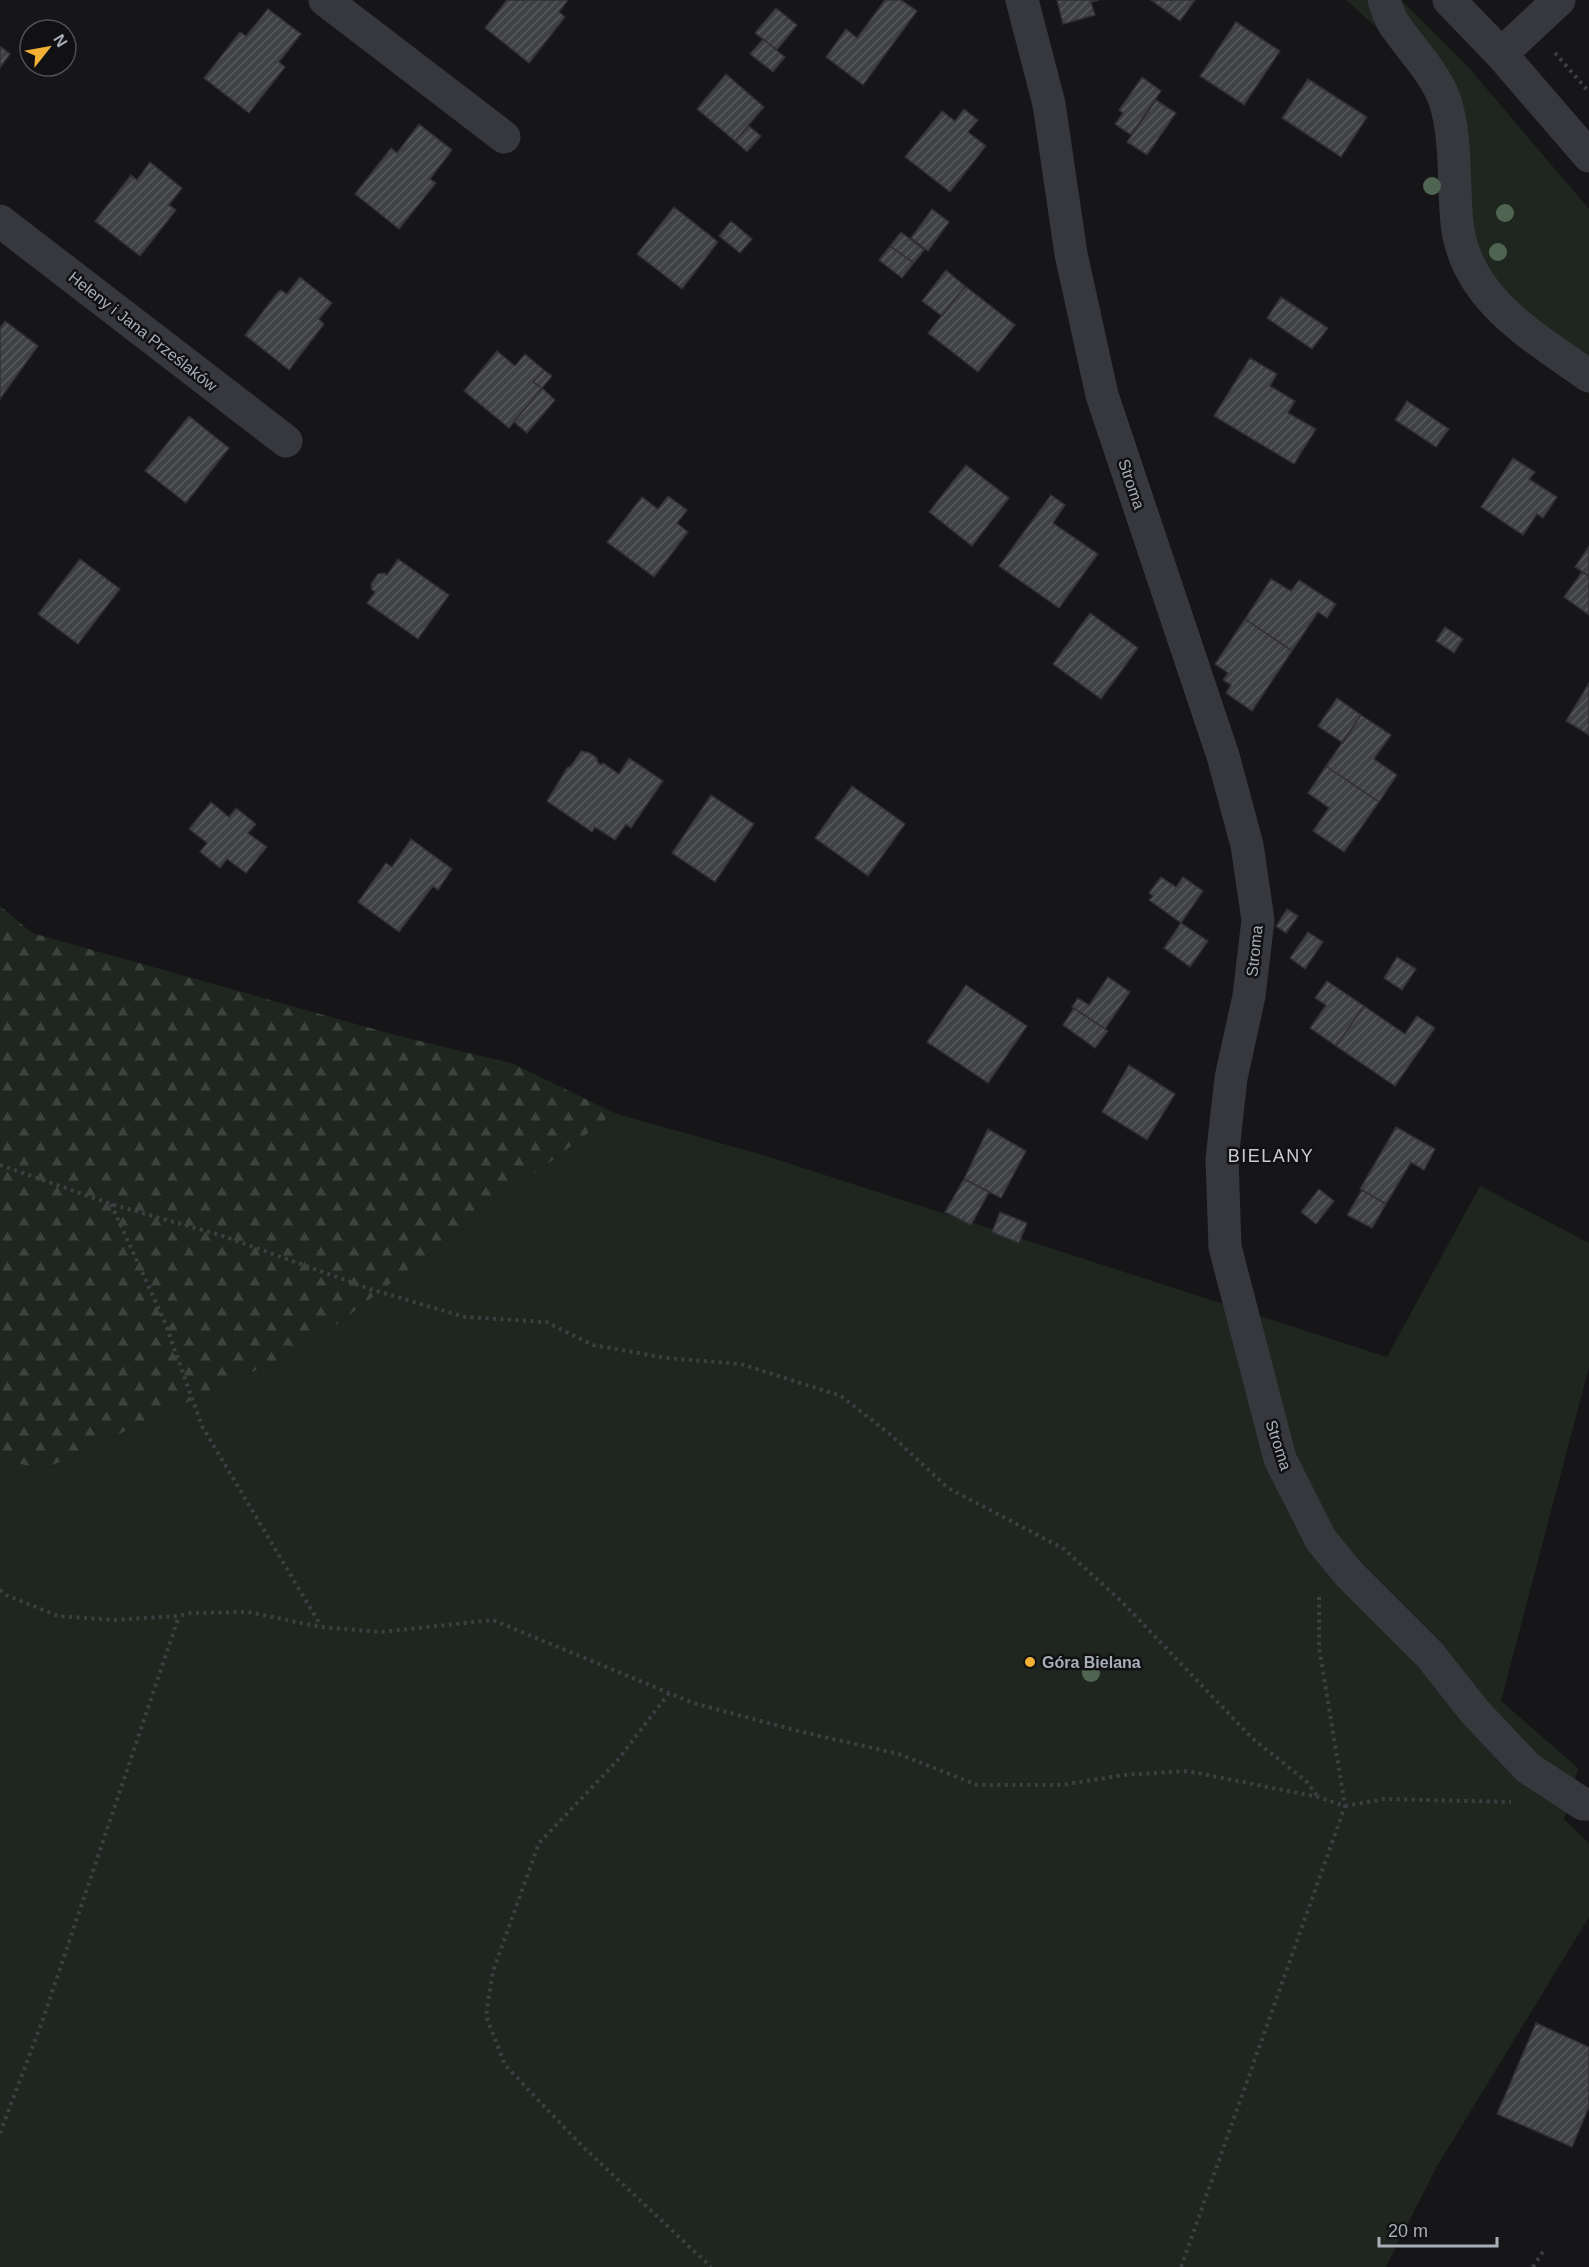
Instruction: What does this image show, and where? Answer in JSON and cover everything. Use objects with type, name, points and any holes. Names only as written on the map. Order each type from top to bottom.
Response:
[{"type":"street","points":[[325,0],[504,137]]},
{"type":"street","name":"Stroma","points":[[1022,0],[1049,104],[1071,254],[1102,395],[1224,756],[1246,845],[1258,920],[1249,996],[1231,1078],[1222,1159],[1225,1247],[1280,1459],[1321,1540],[1349,1574],[1430,1655],[1475,1712],[1528,1768],[1586,1804]]},
{"type":"street","points":[[1384,0],[1392,20],[1432,75],[1445,101],[1451,136],[1457,225],[1465,258],[1478,285],[1502,313],[1589,376]]},
{"type":"street","points":[[1449,0],[1501,54],[1589,156]]},
{"type":"street","points":[[1501,54],[1559,0]]},
{"type":"street","name":"Heleny i Jana Prześlaków","points":[[0,221],[286,441]]},
{"type":"path","points":[[0,1165],[111,1204],[222,1236],[370,1289],[465,1317],[546,1322],[593,1345],[666,1358],[741,1364],[842,1396],[891,1436],[948,1488],[1064,1549],[1122,1602],[1252,1738],[1307,1782],[1318,1797]]},
{"type":"path","points":[[111,1204],[164,1320],[202,1426],[321,1627]]},
{"type":"path","points":[[1181,2267],[1345,1806],[1319,1647],[1321,1540]]},
{"type":"path","points":[[0,1590],[6,1595],[57,1616],[112,1620],[179,1616],[190,1613],[248,1612],[321,1627],[381,1632],[493,1620],[693,1703],[791,1730],[899,1754],[976,1785],[1062,1785],[1123,1775],[1187,1771],[1318,1797],[1345,1806],[1383,1799],[1513,1802]]},
{"type":"path","points":[[0,2133],[42,2022],[179,1616]]},
{"type":"path","points":[[669,1693],[617,1761],[539,1843],[493,1971],[486,2016],[505,2064],[581,2145],[711,2267]]},
{"type":"path","points":[[1533,2267],[1544,2250]]},
{"type":"green space","points":[[1346,0],[1401,0],[1469,68],[1589,209],[1589,394],[1559,374],[1493,320],[1433,101],[1387,37]]},
{"type":"green space","points":[[0,906],[32,933],[395,1035],[514,1064],[614,1113],[310,1345],[42,1470],[0,1458]]},
{"type":"green space","points":[[614,1113],[763,1155],[1387,1357],[1480,1186],[1589,1243],[1589,1367],[1501,1701],[1578,1768],[1564,1819],[1589,1843],[1589,1917],[1436,2168],[1386,2267],[0,2267],[0,1458],[42,1470],[310,1345]]},
{"type":"building","points":[[507,0],[568,0],[559,12],[565,17],[529,63],[485,28]]},
{"type":"building","points":[[885,0],[901,0],[917,11],[863,85],[826,57],[846,29],[857,38]]},
{"type":"building","points":[[1057,0],[1099,0],[1091,2],[1095,15],[1063,24]]},
{"type":"building","points":[[1151,0],[1195,0],[1180,21]]},
{"type":"building","points":[[776,8],[797,25],[777,50],[755,33]]},
{"type":"building","points":[[268,9],[301,34],[279,62],[285,67],[249,113],[204,78],[240,32],[246,36]]},
{"type":"building","points":[[1236,22],[1280,51],[1244,105],[1200,76]]},
{"type":"building","points":[[763,39],[785,57],[773,72],[750,54]]},
{"type":"building","points":[[0,46],[10,54],[0,68]]},
{"type":"building","points":[[726,74],[764,107],[735,141],[697,109]]},
{"type":"building","points":[[1142,77],[1161,91],[1131,135],[1115,124],[1123,113],[1119,110]]},
{"type":"building","points":[[1308,79],[1367,117],[1341,157],[1282,118]]},
{"type":"building","points":[[1156,100],[1176,113],[1147,155],[1127,142]]},
{"type":"building","points":[[964,109],[978,120],[968,132],[986,146],[950,192],[905,157],[942,111],[955,121]]},
{"type":"building","points":[[419,124],[452,150],[430,179],[436,183],[399,229],[355,194],[391,148],[397,153]]},
{"type":"building","points":[[749,126],[761,136],[747,152],[735,141]]},
{"type":"building","points":[[150,162],[182,188],[169,205],[176,210],[140,256],[95,221],[131,175],[137,180]]},
{"type":"building","points":[[674,207],[718,242],[682,289],[637,254]]},
{"type":"building","points":[[932,209],[949,222],[928,251],[911,238]]},
{"type":"building","points":[[731,221],[752,239],[740,253],[719,236]]},
{"type":"building","points":[[901,232],[924,250],[914,263],[890,246]]},
{"type":"building","points":[[890,246],[914,263],[902,278],[879,260]]},
{"type":"building","points":[[946,270],[965,286],[942,316],[922,301]]},
{"type":"building","points":[[300,277],[332,303],[319,319],[324,324],[289,370],[245,335],[278,292],[281,290],[287,294]]},
{"type":"building","points":[[965,286],[1015,325],[978,372],[928,333]]},
{"type":"building","points":[[1281,297],[1328,328],[1312,349],[1267,318]]},
{"type":"building","points":[[5,321],[38,346],[0,399],[0,328]]},
{"type":"building","points":[[497,351],[515,366],[525,354],[544,370],[533,382],[542,388],[509,428],[464,391]]},
{"type":"building","points":[[1250,358],[1277,374],[1270,386],[1295,401],[1288,413],[1316,429],[1294,464],[1214,416]]},
{"type":"building","points":[[544,370],[552,376],[542,388],[533,382]]},
{"type":"building","points":[[542,388],[555,400],[527,433],[514,422]]},
{"type":"building","points":[[1407,401],[1449,429],[1436,447],[1395,420]]},
{"type":"building","points":[[189,416],[229,448],[186,503],[145,471]]},
{"type":"building","points":[[1513,458],[1535,472],[1529,479],[1557,497],[1543,518],[1537,514],[1523,535],[1481,507]]},
{"type":"building","points":[[966,465],[1009,498],[972,546],[929,512]]},
{"type":"building","points":[[1051,495],[1065,505],[1053,523],[1098,554],[1059,608],[999,566]]},
{"type":"building","points":[[668,496],[687,510],[677,523],[688,532],[654,577],[607,542],[642,497],[658,509]]},
{"type":"building","points":[[1589,546],[1589,576],[1575,567]]},
{"type":"building","points":[[80,559],[120,589],[78,644],[38,614]]},
{"type":"building","points":[[398,559],[449,595],[418,639],[367,603],[375,592],[371,584],[378,574],[387,575]]},
{"type":"building","points":[[1582,572],[1589,576],[1589,615],[1564,597]]},
{"type":"building","points":[[1271,579],[1291,591],[1299,580],[1336,604],[1327,618],[1318,612],[1292,651],[1245,619]]},
{"type":"building","points":[[1090,613],[1138,648],[1101,699],[1053,664]]},
{"type":"building","points":[[1245,619],[1292,651],[1252,711],[1226,693],[1231,685],[1223,680],[1228,673],[1215,664]]},
{"type":"building","points":[[1445,627],[1463,639],[1454,653],[1436,641]]},
{"type":"building","points":[[1589,683],[1589,735],[1566,721]]},
{"type":"building","points":[[1337,698],[1361,715],[1343,743],[1318,726]]},
{"type":"building","points":[[1361,715],[1391,735],[1374,759],[1397,775],[1379,802],[1326,766]]},
{"type":"building","points":[[581,751],[590,753],[597,758],[598,763],[602,765],[603,763],[619,774],[629,758],[663,781],[631,828],[626,824],[615,840],[595,827],[592,832],[547,801],[567,768],[571,766]]},
{"type":"building","points":[[1326,766],[1379,802],[1344,852],[1313,831],[1329,808],[1308,793]]},
{"type":"building","points":[[852,786],[905,824],[868,876],[815,838]]},
{"type":"building","points":[[711,795],[754,824],[715,882],[672,853]]},
{"type":"building","points":[[211,802],[229,817],[236,808],[256,824],[248,833],[267,847],[246,873],[227,859],[220,868],[200,852],[207,843],[189,829]]},
{"type":"building","points":[[411,839],[452,869],[438,890],[433,886],[399,932],[358,902],[386,863],[392,867]]},
{"type":"building","points":[[1161,877],[1176,887],[1183,877],[1203,891],[1181,923],[1149,900],[1153,896],[1149,893]]},
{"type":"building","points":[[1287,909],[1298,916],[1286,933],[1276,926]]},
{"type":"building","points":[[1181,923],[1208,941],[1190,967],[1164,948]]},
{"type":"building","points":[[1308,932],[1323,942],[1305,969],[1290,958]]},
{"type":"building","points":[[1397,957],[1416,969],[1402,990],[1384,978]]},
{"type":"building","points":[[1108,977],[1130,992],[1105,1029],[1072,1007],[1078,998],[1089,1005]]},
{"type":"building","points":[[1327,981],[1364,1006],[1336,1046],[1310,1028],[1326,1005],[1315,998]]},
{"type":"building","points":[[966,985],[1027,1026],[988,1083],[927,1042]]},
{"type":"building","points":[[1364,1006],[1405,1034],[1417,1016],[1435,1028],[1395,1086],[1336,1046]]},
{"type":"building","points":[[1074,1008],[1108,1031],[1095,1048],[1063,1025]]},
{"type":"building","points":[[1129,1065],[1175,1094],[1147,1140],[1102,1112]]},
{"type":"building","points":[[1396,1127],[1435,1149],[1424,1170],[1411,1162],[1386,1204],[1360,1189]]},
{"type":"building","points":[[988,1129],[1026,1151],[1001,1198],[964,1179]]},
{"type":"building","points":[[964,1179],[989,1192],[971,1225],[945,1212]]},
{"type":"building","points":[[1319,1189],[1334,1201],[1316,1224],[1301,1212]]},
{"type":"building","points":[[1362,1190],[1386,1204],[1372,1228],[1347,1215]]},
{"type":"building","points":[[1000,1212],[1027,1223],[1019,1243],[992,1232]]},
{"type":"building","points":[[1536,2023],[1589,2047],[1589,2107],[1572,2147],[1497,2114]]},
{"type":"place","name":"Góra Bielana","points":[[1030,1662]]},
{"type":"district","name":"BIELANY","points":[[1271,1156]]}]
